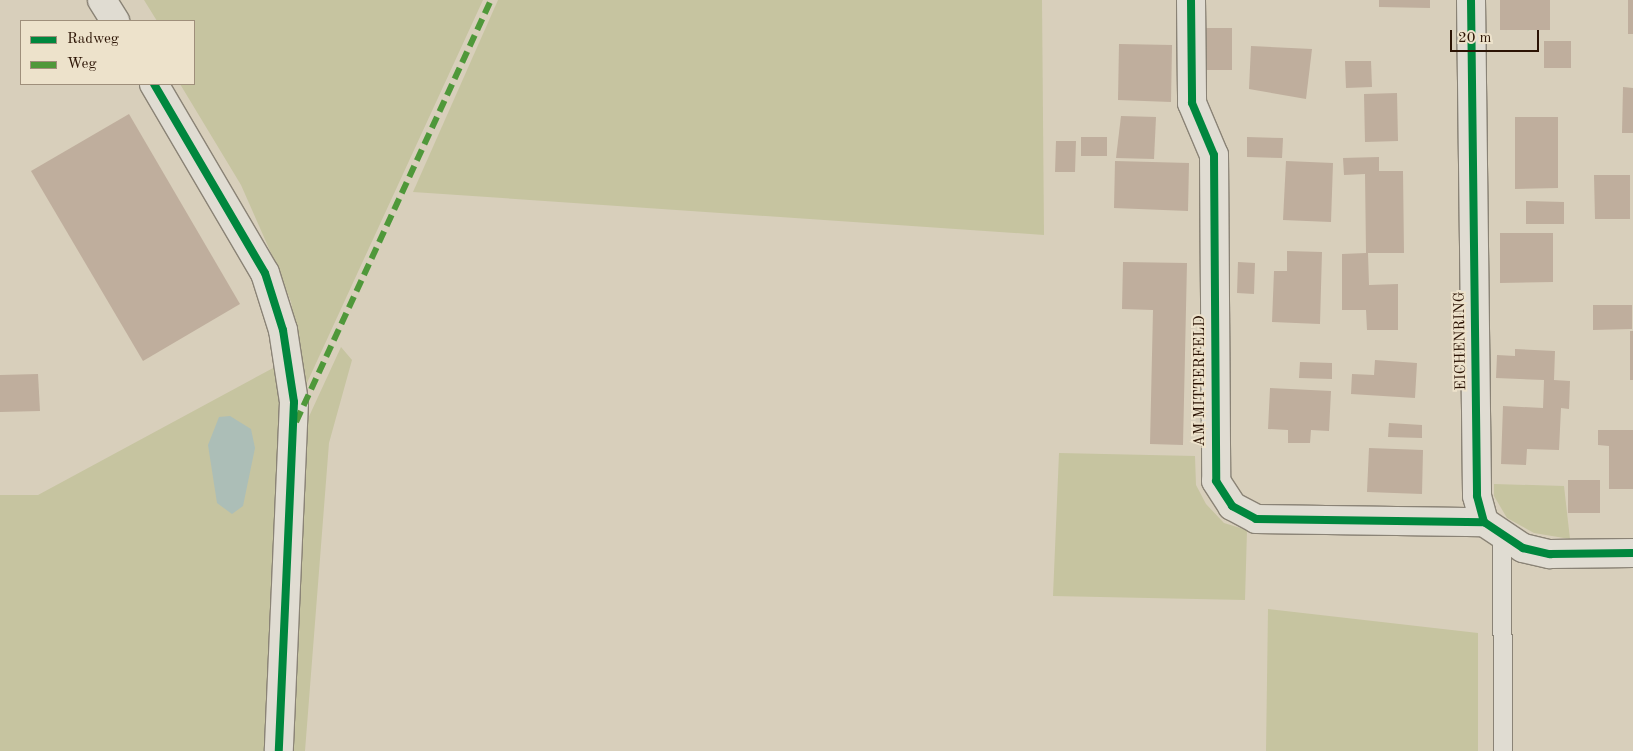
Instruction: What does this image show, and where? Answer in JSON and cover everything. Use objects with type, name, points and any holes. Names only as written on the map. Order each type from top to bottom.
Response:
[{"type":"street","points":[[102,0],[115,20]]},
{"type":"street","name":"AM MITTERFELD","points":[[1191,0],[1192,103],[1214,155],[1216,482],[1232,506],[1256,519],[1493,530]]},
{"type":"street","name":"EICHENRING","points":[[1471,0],[1477,496],[1493,530]]},
{"type":"street","points":[[155,85],[265,273],[282,330],[294,402],[279,751]]},
{"type":"street","points":[[1493,530],[1550,554],[1633,553]]},
{"type":"lane","name":"EICHENRING","points":[[1493,530],[1503,751]]},
{"type":"shaded area","points":[[144,0],[483,0],[306,385],[291,302],[278,269],[241,185],[181,85],[195,85],[195,20],[156,20]]},
{"type":"shaded area","points":[[498,0],[1042,0],[1044,235],[413,192]]},
{"type":"shaded area","points":[[341,347],[352,360],[329,443],[305,751],[289,751],[306,423]]},
{"type":"shaded area","points":[[275,367],[281,415],[265,751],[0,751],[0,495],[38,495]]},
{"type":"shaded area","points":[[230,416],[251,429],[255,448],[243,506],[232,514],[217,503],[208,445],[219,417]]},
{"type":"shaded area","points":[[1059,453],[1195,456],[1196,485],[1206,504],[1224,523],[1247,530],[1245,600],[1053,596]]},
{"type":"shaded area","points":[[1494,484],[1564,486],[1570,539],[1534,533],[1507,518],[1494,496]]},
{"type":"shaded area","points":[[1268,609],[1478,633],[1478,751],[1266,751]]},
{"type":"building","points":[[1379,0],[1430,0],[1430,8],[1379,7]]},
{"type":"building","points":[[1500,0],[1550,0],[1550,30],[1500,30]]},
{"type":"building","points":[[1628,0],[1633,0],[1633,34],[1628,34]]},
{"type":"building","points":[[1203,28],[1232,28],[1232,70],[1203,70]]},
{"type":"building","points":[[1544,41],[1571,41],[1571,68],[1544,68]]},
{"type":"building","points":[[1119,44],[1172,45],[1171,102],[1118,100]]},
{"type":"building","points":[[1251,46],[1312,49],[1306,99],[1249,89]]},
{"type":"building","points":[[1345,61],[1371,61],[1372,87],[1346,88]]},
{"type":"building","points":[[1623,87],[1633,88],[1633,133],[1622,133]]},
{"type":"building","points":[[1397,93],[1398,141],[1365,142],[1364,94]]},
{"type":"building","points":[[129,114],[240,304],[143,361],[31,171]]},
{"type":"building","points":[[1121,116],[1156,117],[1154,159],[1116,158]]},
{"type":"building","points":[[1515,117],[1558,117],[1558,188],[1515,189]]},
{"type":"building","points":[[1081,137],[1107,137],[1107,156],[1081,156]]},
{"type":"building","points":[[1247,137],[1283,138],[1282,158],[1247,157]]},
{"type":"building","points":[[1056,141],[1076,141],[1075,172],[1055,172]]},
{"type":"building","points":[[1379,157],[1379,171],[1403,171],[1404,253],[1368,253],[1369,285],[1398,284],[1398,330],[1367,330],[1366,310],[1342,310],[1342,254],[1366,253],[1365,174],[1344,175],[1343,158]]},
{"type":"building","points":[[1115,161],[1189,163],[1188,211],[1114,208]]},
{"type":"building","points":[[1286,161],[1333,163],[1331,222],[1283,220]]},
{"type":"building","points":[[1594,175],[1630,175],[1630,219],[1595,219]]},
{"type":"building","points":[[1526,201],[1564,202],[1564,224],[1526,224]]},
{"type":"building","points":[[1500,233],[1553,233],[1553,282],[1500,283]]},
{"type":"building","points":[[1287,251],[1322,252],[1320,324],[1272,322],[1274,271],[1287,271]]},
{"type":"building","points":[[1123,262],[1187,263],[1183,445],[1150,444],[1153,310],[1122,309]]},
{"type":"building","points":[[1238,262],[1255,263],[1254,294],[1237,293]]},
{"type":"building","points":[[1593,305],[1632,305],[1632,329],[1593,330]]},
{"type":"building","points":[[1630,331],[1633,331],[1633,380],[1630,380]]},
{"type":"building","points":[[1515,349],[1555,351],[1554,380],[1570,381],[1569,409],[1561,408],[1559,450],[1527,449],[1526,465],[1501,464],[1503,406],[1543,408],[1544,380],[1496,378],[1497,355],[1515,356]]},
{"type":"building","points":[[1375,360],[1417,363],[1415,398],[1351,394],[1352,374],[1374,375]]},
{"type":"building","points":[[1300,362],[1332,363],[1332,379],[1299,378]]},
{"type":"building","points":[[38,374],[40,411],[0,412],[0,375]]},
{"type":"building","points":[[1270,388],[1331,391],[1329,431],[1311,430],[1310,443],[1288,443],[1288,430],[1268,429]]},
{"type":"building","points":[[1389,423],[1422,425],[1422,438],[1388,437]]},
{"type":"building","points":[[1598,430],[1633,430],[1633,489],[1609,489],[1609,446],[1598,445]]},
{"type":"building","points":[[1369,448],[1423,450],[1422,494],[1367,492]]},
{"type":"building","points":[[1568,480],[1600,480],[1600,513],[1568,513]]},
{"type":"marked path","points":[[296,422],[491,0]]},
{"type":"cycle path","points":[[1191,0],[1192,103],[1214,155],[1216,481],[1232,506],[1256,519],[1484,522]]},
{"type":"cycle path","points":[[1471,0],[1477,496],[1484,522],[1523,548],[1550,554],[1633,553]]},
{"type":"cycle path","points":[[155,85],[265,273],[283,330],[294,402],[279,751]]}]
